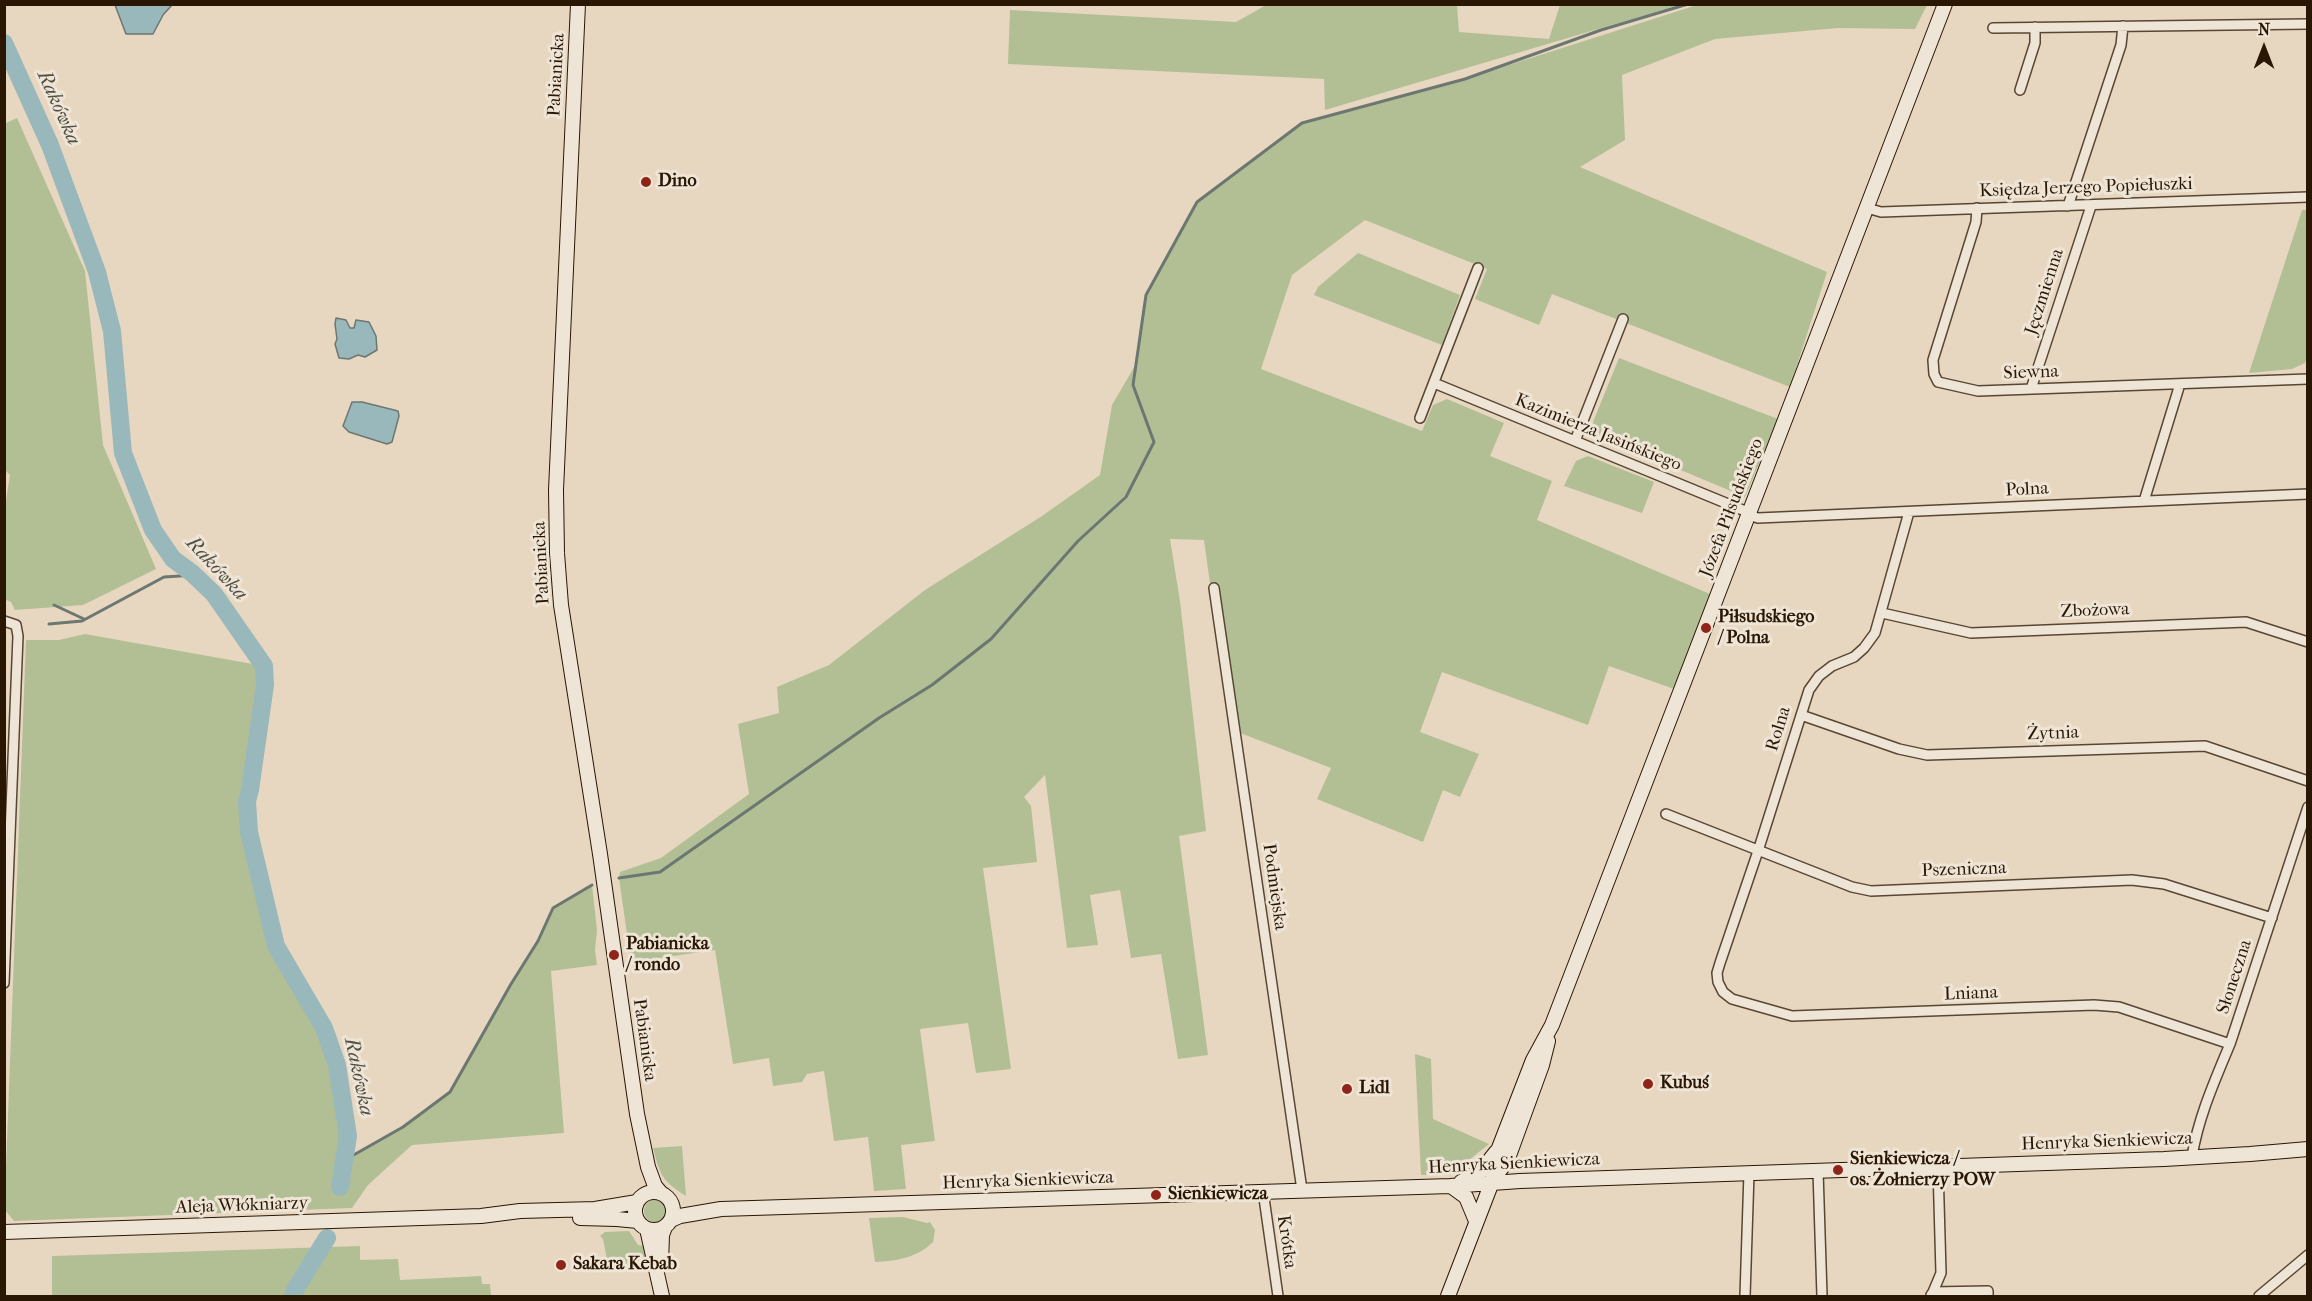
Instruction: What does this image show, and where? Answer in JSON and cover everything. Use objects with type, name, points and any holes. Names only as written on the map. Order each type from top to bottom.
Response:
[{"type":"main road","name":"Pabianicka","points":[[578,4],[556,490],[557,553],[561,605],[600,854],[637,1114],[648,1167],[655,1186],[665,1197]]},
{"type":"main road","name":"Józefa Piłsudskiego","points":[[1491,1182],[1507,1161],[1542,1065],[1552,1025],[1946,4]]},
{"type":"main road","name":"Józefa Piłsudskiego","points":[[1448,1296],[1491,1182],[1499,1148],[1533,1060],[1552,1025]]},
{"type":"main road","name":"Pabianicka","points":[[637,1114],[639,1200]]},
{"type":"main road","points":[[1476,1221],[1466,1197],[1451,1186],[1482,1172],[1499,1148]]},
{"type":"main road","name":"Henryka Sienkiewicza","points":[[668,1223],[680,1216],[721,1209],[1451,1186],[1491,1182],[2192,1157],[2307,1149]]},
{"type":"main road","points":[[1507,1161],[1508,1167],[1520,1181]]},
{"type":"main road","points":[[648,1193],[665,1197],[673,1212],[662,1244],[661,1290],[635,1209],[639,1200],[648,1193]]},
{"type":"main road","name":"Henryka Sienkiewicza","points":[[665,1197],[721,1209]]},
{"type":"main road","name":"Aleja Włókniarzy","points":[[481,1216],[520,1211],[595,1209],[639,1200]]},
{"type":"main road","name":"Aleja Włókniarzy","points":[[4,1232],[481,1216],[617,1218],[642,1225]]},
{"type":"main road","points":[[642,1225],[658,1230],[668,1223]]},
{"type":"street","points":[[1993,28],[2307,24]]},
{"type":"street","points":[[2068,207],[2121,45],[2123,26]]},
{"type":"street","points":[[2020,90],[2035,43],[2035,27]]},
{"type":"street","name":"Księdza Jerzego Popiełuszki","points":[[1867,208],[1881,212],[2307,197]]},
{"type":"street","name":"Jęczmienna","points":[[2031,389],[2091,206]]},
{"type":"street","name":"Siewna","points":[[1977,208],[1976,222],[1933,360],[1934,374],[1938,382],[1978,392],[2307,379]]},
{"type":"street","points":[[1420,418],[1478,268]]},
{"type":"street","points":[[1575,441],[1623,319]]},
{"type":"street","name":"Kazimierza Jasińskiego","points":[[1434,383],[1749,514]]},
{"type":"street","points":[[2144,501],[2181,384]]},
{"type":"street","name":"Polna","points":[[1749,514],[1758,518],[2307,494]]},
{"type":"street","name":"Rolna","points":[[1718,982],[1717,973],[1720,963],[1809,690],[1819,676],[1832,666],[1854,657],[1875,633],[1909,512]]},
{"type":"street","name":"Podmiejska","points":[[1214,588],[1302,1190]]},
{"type":"street","name":"Zbożowa","points":[[1882,613],[1971,633],[2246,622],[2307,642]]},
{"type":"street","points":[[4,984],[18,636],[17,626],[9,622]]},
{"type":"street","name":"Żytnia","points":[[1801,715],[1899,749],[1927,755],[2205,746],[2307,781]]},
{"type":"street","name":"Słoneczna","points":[[2192,1157],[2198,1131],[2230,1044],[2307,808]]},
{"type":"street","name":"Pszeniczna","points":[[1666,814],[1852,887],[1871,891],[2132,880],[2164,884],[2272,918]]},
{"type":"street","name":"Lniana","points":[[1718,982],[1723,992],[1732,999],[1792,1016],[2119,1007],[2230,1044]]},
{"type":"street","points":[[1938,1167],[1941,1273],[1931,1294],[1988,1291],[1988,1296]]},
{"type":"street","points":[[1818,1171],[1822,1296]]},
{"type":"street","points":[[1745,1296],[1749,1173]]},
{"type":"street","name":"Krótka","points":[[1263,1191],[1278,1296]]},
{"type":"street","points":[[2259,1296],[2307,1255]]},
{"type":"green space","points":[[1268,4],[1457,5],[1459,32],[1549,39],[1560,5],[1679,5],[1325,110],[1324,79],[1008,64],[1010,10],[1236,22]]},
{"type":"green space","points":[[1697,5],[1927,5],[1915,29],[1838,28],[1715,39],[1622,75],[1625,140],[1580,167],[1827,272],[1790,387],[1552,294],[1539,325],[1475,299],[1487,269],[1365,220],[1292,275],[1261,369],[1422,431],[1433,405],[1447,399],[1504,423],[1490,456],[1552,481],[1537,520],[1710,594],[1674,689],[1609,666],[1588,725],[1442,672],[1420,732],[1479,754],[1460,797],[1443,790],[1423,842],[1317,799],[1331,768],[1230,729],[1204,540],[1170,539],[1180,601],[1206,831],[1179,836],[1208,1055],[1178,1059],[1161,954],[1131,958],[1120,890],[1090,895],[1098,945],[1067,948],[1045,775],[1024,797],[1031,806],[1037,862],[983,868],[1011,1069],[976,1073],[968,1023],[920,1029],[935,1141],[901,1145],[906,1189],[874,1191],[868,1137],[834,1141],[824,1071],[807,1074],[802,1082],[773,1086],[769,1058],[733,1064],[715,950],[631,962],[620,872],[661,858],[749,794],[738,724],[779,713],[777,687],[829,665],[925,590],[1042,516],[1100,475],[1112,405],[1136,364],[1146,295],[1197,202],[1302,123],[1465,79]]},
{"type":"green space","points":[[17,118],[85,271],[103,445],[156,569],[83,605],[15,610],[11,602],[4,599],[5,507],[10,475],[4,469],[4,124]]},
{"type":"green space","points":[[2302,210],[2307,210],[2308,354],[2305,363],[2292,369],[2249,373]]},
{"type":"green space","points":[[1358,253],[1460,295],[1442,345],[1314,295],[1318,287]]},
{"type":"green space","points":[[1619,358],[1778,419],[1745,497],[1595,434],[1593,422]]},
{"type":"green space","points":[[1588,456],[1654,482],[1642,513],[1564,486],[1576,461]]},
{"type":"green space","points":[[85,634],[264,666],[265,685],[247,801],[249,832],[276,946],[324,1028],[337,1065],[348,1136],[343,1160],[403,1127],[450,1092],[538,941],[553,908],[592,885],[597,930],[595,950],[597,965],[551,971],[564,1133],[412,1145],[368,1185],[352,1208],[14,1221],[5,1210],[5,1194],[26,640],[59,640]]},
{"type":"green space","points":[[1415,1054],[1431,1059],[1433,1119],[1489,1144],[1450,1175],[1421,1175]]},
{"type":"green space","points":[[682,1146],[686,1196],[663,1176],[653,1148]]},
{"type":"green space","points":[[655,1200],[663,1203],[666,1211],[663,1219],[655,1222],[647,1219],[644,1211],[647,1203]]},
{"type":"green space","points":[[903,1217],[930,1222],[935,1230],[933,1242],[920,1252],[906,1258],[875,1262],[869,1218]]},
{"type":"green space","points":[[629,1231],[638,1245],[645,1246],[648,1268],[609,1270],[603,1239],[600,1236],[605,1232]]},
{"type":"green space","points":[[360,1246],[360,1260],[398,1259],[400,1280],[481,1276],[482,1284],[490,1284],[491,1296],[52,1296],[52,1256]]},
{"type":"water","points":[[115,4],[172,5],[163,15],[153,34],[126,34]]},
{"type":"water","points":[[336,318],[346,320],[350,328],[354,328],[356,320],[369,322],[376,336],[377,350],[365,357],[358,355],[349,359],[339,358],[335,344],[337,339]]},
{"type":"water","points":[[352,402],[362,402],[398,411],[399,416],[392,442],[387,444],[349,432],[343,426]]},
{"type":"waterway","points":[[619,878],[660,872],[879,718],[932,685],[991,639],[1078,541],[1126,497],[1154,442],[1133,385],[1146,295],[1197,202],[1302,123],[1465,79],[1601,30],[1688,4]]},
{"type":"waterway","name":"Rakówka","points":[[4,43],[50,145],[97,272],[112,331],[123,453],[153,530],[173,559],[214,594],[264,666],[265,685],[247,801],[249,832],[276,946],[324,1028],[337,1065],[348,1136],[340,1187]]},
{"type":"waterway","points":[[49,624],[82,621],[164,577],[195,575]]},
{"type":"waterway","points":[[54,605],[84,619]]},
{"type":"waterway","name":"Rakówka","points":[[343,1161],[403,1127],[450,1092],[538,941],[553,908],[592,885]]},
{"type":"waterway","name":"Rakówka","points":[[293,1296],[327,1238]]},
{"type":"place","name":"Dino","points":[[646,182]]},
{"type":"place","name":"Piłsudskiego / Polna","points":[[1706,628]]},
{"type":"place","name":"Pabianicka / rondo","points":[[614,955]]},
{"type":"place","name":"Kubuś","points":[[1648,1084]]},
{"type":"place","name":"Lidl","points":[[1347,1089]]},
{"type":"place","name":"Sienkiewicza / os. Żołnierzy POW","points":[[1838,1170]]},
{"type":"place","name":"Sienkiewicza","points":[[1156,1195]]},
{"type":"place","name":"Sakara Kebab","points":[[561,1265]]}]
